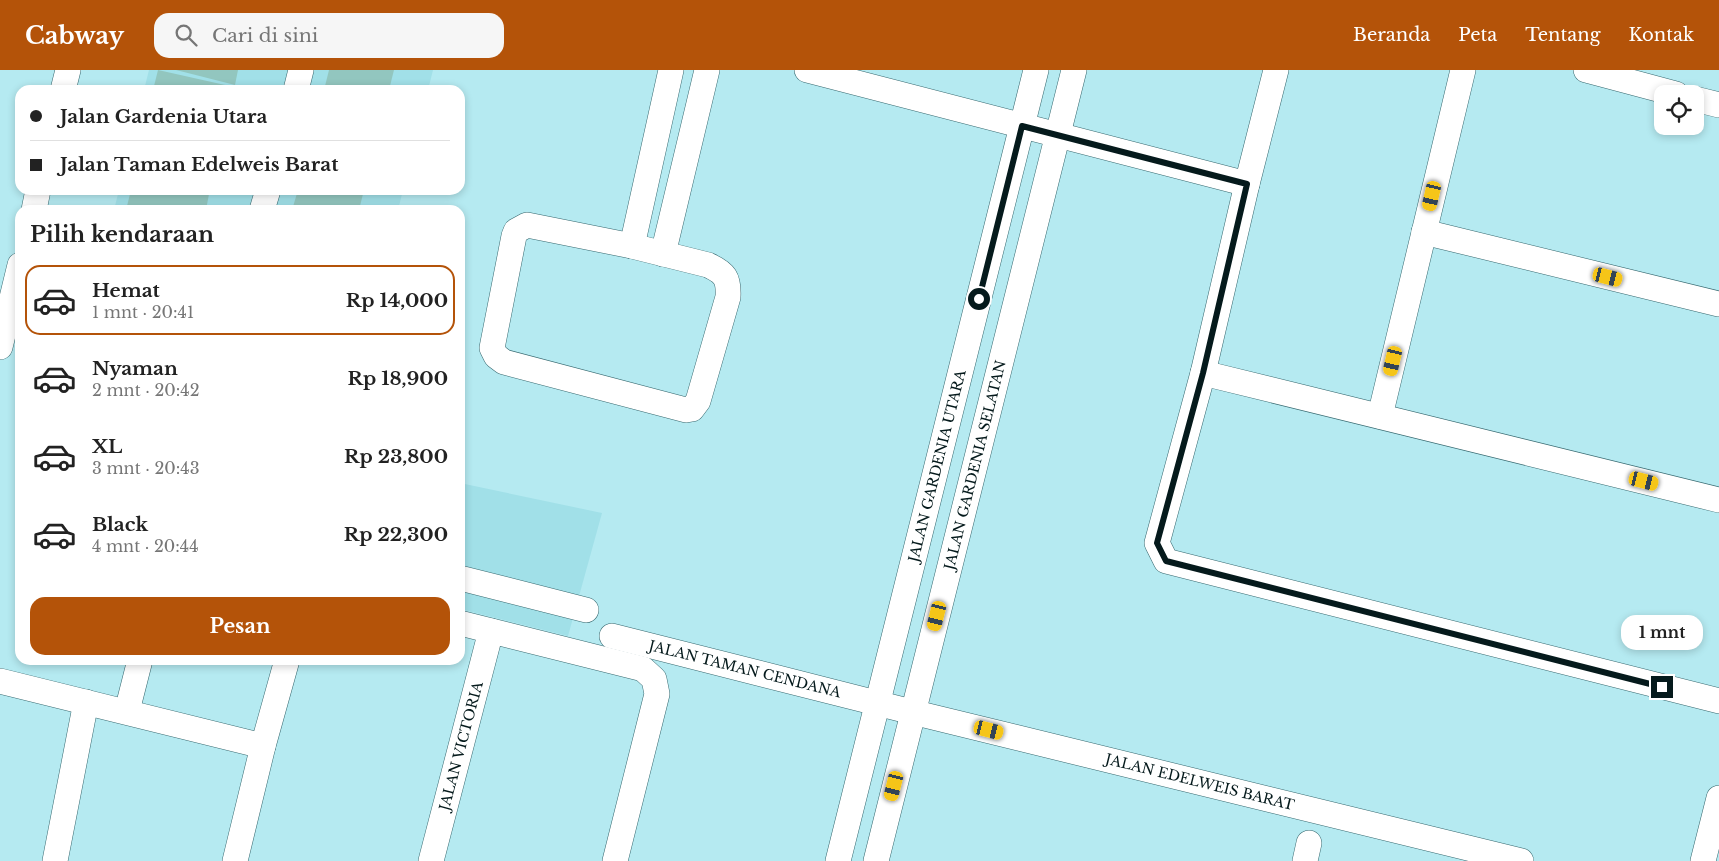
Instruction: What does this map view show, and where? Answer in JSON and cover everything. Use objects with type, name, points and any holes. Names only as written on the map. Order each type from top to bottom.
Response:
[{"type":"street","points":[[64,85],[68,70]]},
{"type":"street","points":[[297,85],[301,70]]},
{"type":"street","points":[[632,246],[671,70]]},
{"type":"street","points":[[663,254],[707,70]]},
{"type":"street","points":[[807,70],[1247,184]]},
{"type":"street","name":"JALAN GARDENIA UTARA","points":[[838,861],[1036,70]]},
{"type":"street","name":"JALAN GARDENIA SELATAN","points":[[876,861],[1074,70]]},
{"type":"street","points":[[1276,70],[1203,373],[1157,543],[1166,561],[1719,702]]},
{"type":"street","points":[[1380,416],[1463,70]]},
{"type":"street","points":[[1586,70],[1654,88]]},
{"type":"street","points":[[1704,101],[1719,105]]},
{"type":"street","points":[[527,225],[663,254],[708,265],[725,276],[728,285],[728,297],[698,401],[692,408],[686,410],[504,362],[496,356],[492,348],[512,243],[516,231],[527,225]]},
{"type":"street","points":[[1424,232],[1719,304]]},
{"type":"street","points":[[0,346],[15,285]]},
{"type":"street","points":[[1203,373],[1719,500]]},
{"type":"street","points":[[465,579],[586,610]]},
{"type":"street","points":[[465,624],[643,669],[654,679],[657,694],[615,861]]},
{"type":"street","name":"JALAN VICTORIA","points":[[431,861],[491,631]]},
{"type":"street","name":"JALAN TAMAN CENDANA","points":[[612,636],[878,703]]},
{"type":"street","points":[[127,711],[139,665]]},
{"type":"street","points":[[236,861],[263,746],[286,665]]},
{"type":"street","points":[[0,681],[263,746]]},
{"type":"street","points":[[55,861],[86,702]]},
{"type":"street","name":"JALAN EDELWEIS BARAT","points":[[878,703],[1522,861]]},
{"type":"street","points":[[1703,861],[1719,798]]},
{"type":"shaded area","points":[[149,70],[433,70],[429,85],[145,85]]},
{"type":"shaded area","points":[[118,195],[402,195],[399,205],[115,205]]},
{"type":"shaded area","points":[[465,484],[602,513],[568,636],[465,610]]},
{"type":"building","points":[[158,70],[225,85],[154,85]]},
{"type":"building","points":[[176,70],[238,70],[235,85]]},
{"type":"building","points":[[329,70],[394,70],[390,85],[325,85]]},
{"type":"building","points":[[130,195],[209,195],[207,205],[127,205]]},
{"type":"building","points":[[296,195],[363,195],[360,205],[294,205]]},
{"type":"route","points":[[979,299],[1022,126],[1247,184],[1203,373],[1157,543],[1166,561],[1662,687]]}]
